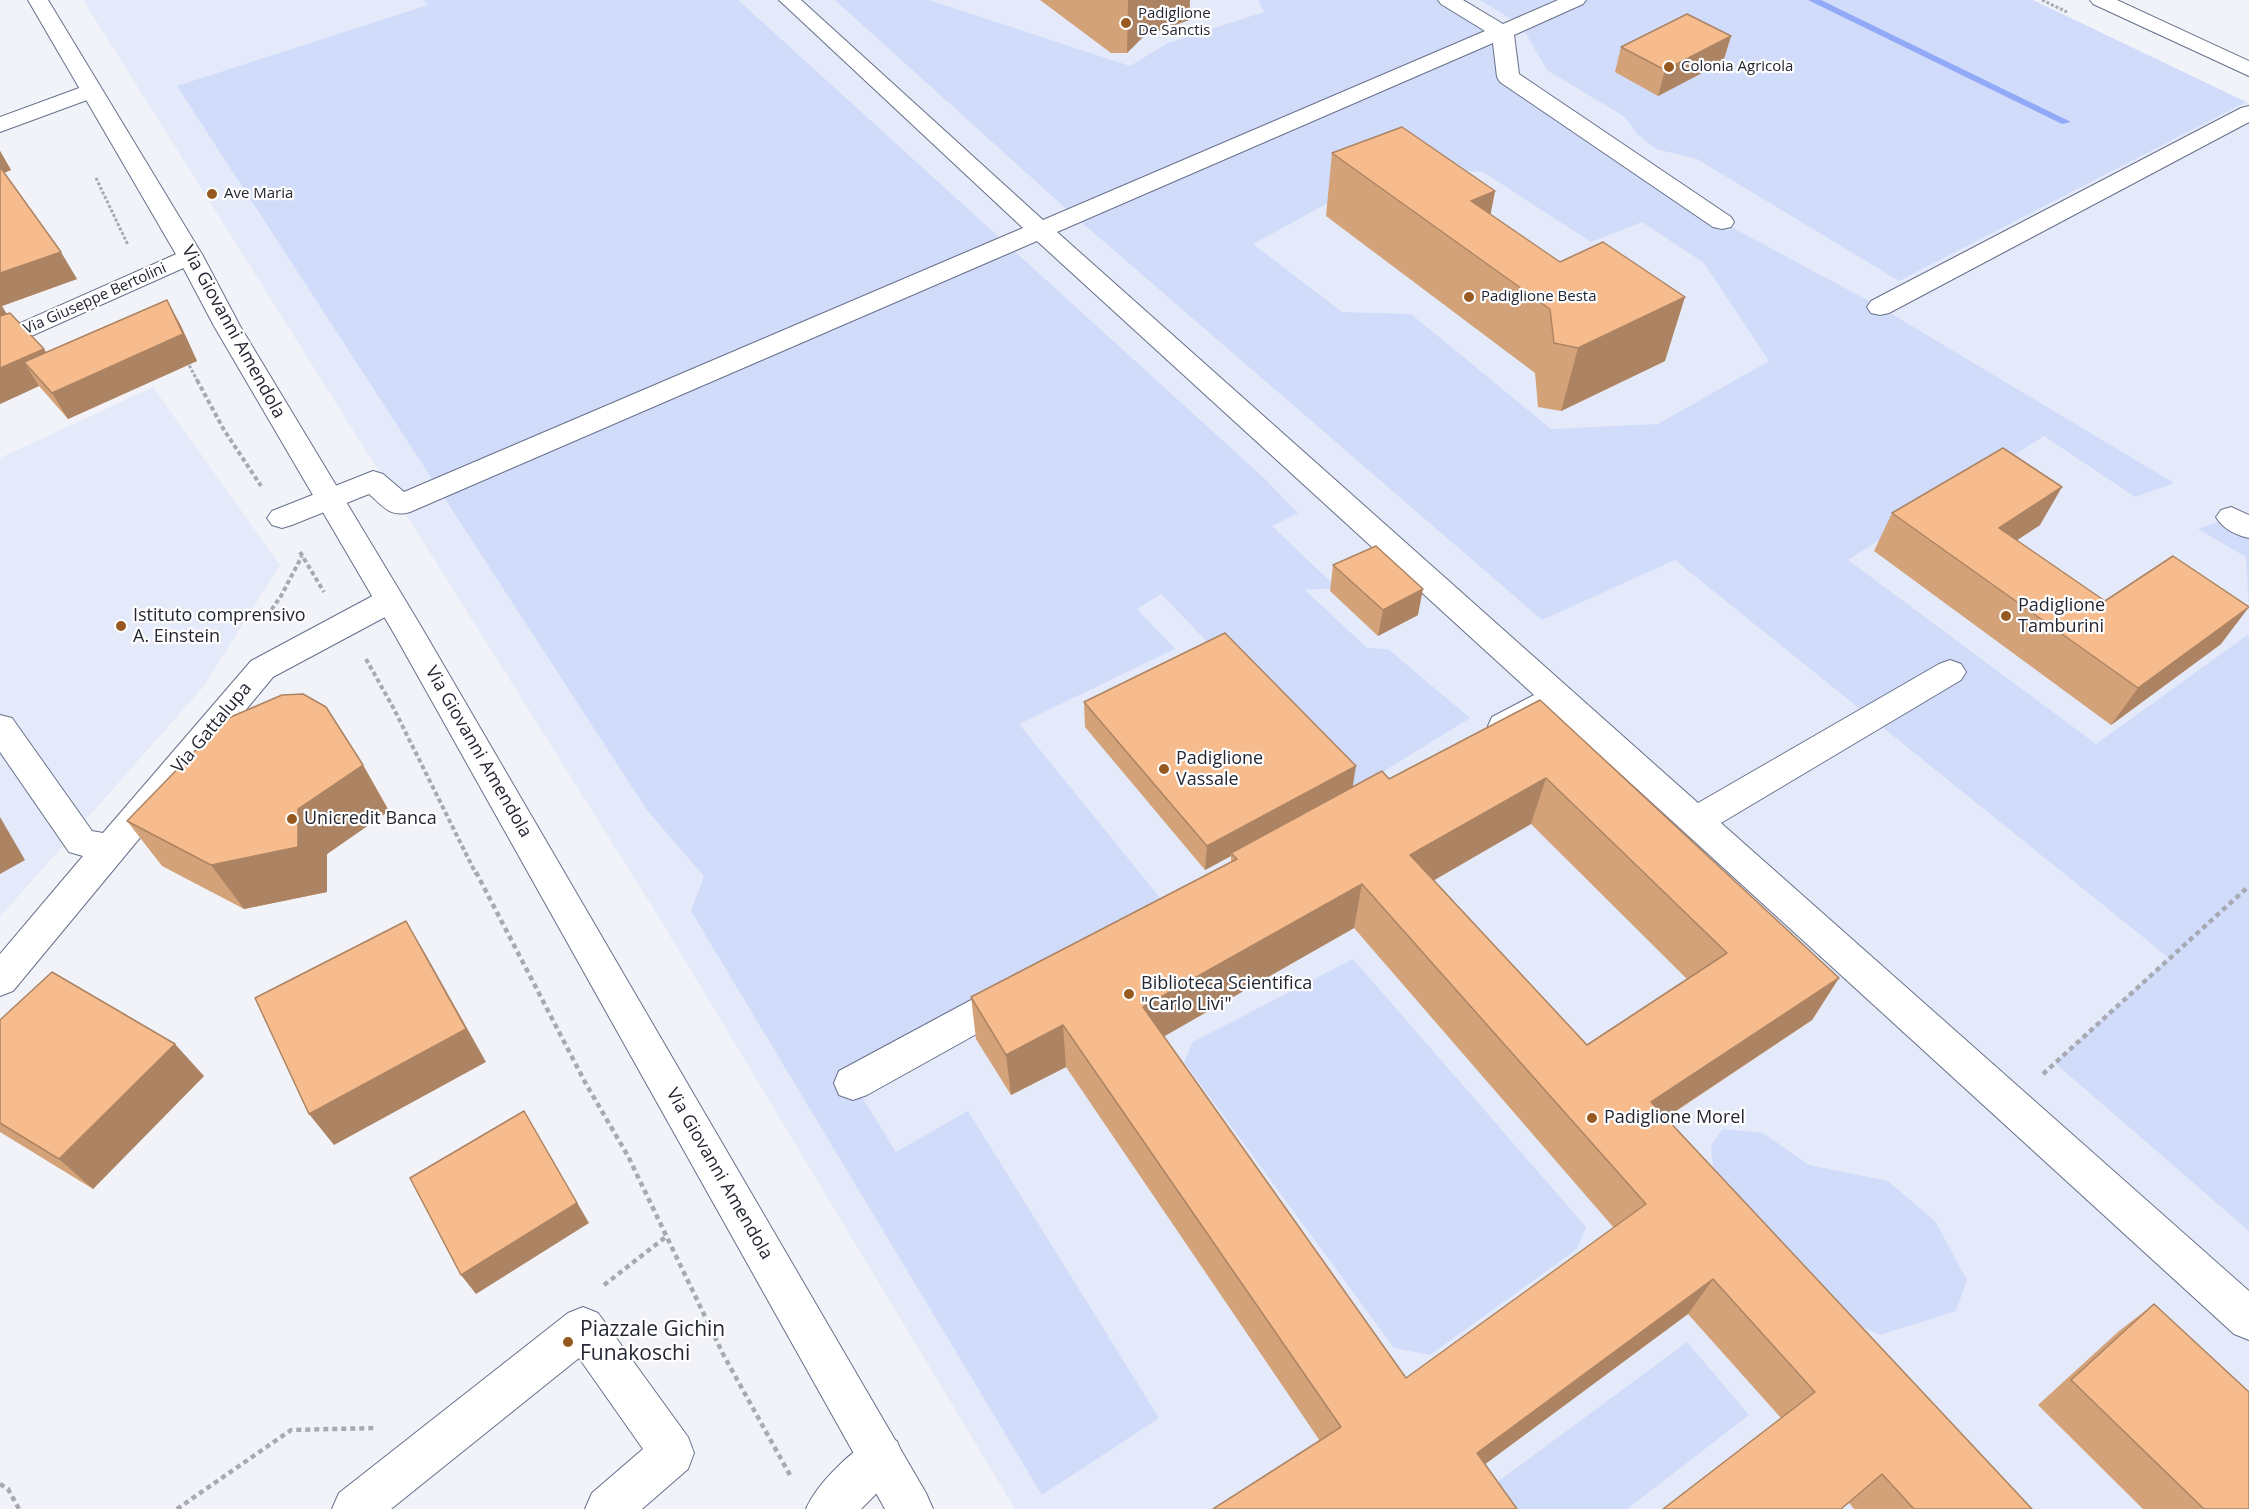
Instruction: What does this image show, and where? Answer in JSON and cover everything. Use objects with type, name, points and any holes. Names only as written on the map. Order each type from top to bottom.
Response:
[{"type":"street","name":"Via Giovanni Amendola","points":[[38,0],[190,256],[227,326],[329,500],[442,689],[910,1509]]},
{"type":"street","points":[[789,0],[1557,697],[2249,1319]]},
{"type":"street","points":[[1448,0],[1503,33]]},
{"type":"street","points":[[282,518],[373,481],[399,505],[1576,0]]},
{"type":"street","points":[[2100,0],[2249,69]]},
{"type":"street","points":[[1503,33],[1508,76],[1722,222]]},
{"type":"street","points":[[0,125],[90,91]]},
{"type":"street","points":[[1880,307],[2249,113]]},
{"type":"street","name":"Via Giuseppe Bertolini","points":[[0,342],[190,256]]},
{"type":"street","name":"Via Gattalupa","points":[[0,980],[262,669],[389,601]]},
{"type":"street","points":[[1696,821],[1950,672]]},
{"type":"street","points":[[1470,744],[1557,697]]},
{"type":"street","points":[[0,728],[81,842],[110,849]]},
{"type":"street","points":[[853,1083],[1037,982]]},
{"type":"street","points":[[355,1509],[583,1328],[672,1453],[608,1509]]},
{"type":"street","points":[[829,1509],[880,1457]]},
{"type":"path","points":[[302,555],[342,626],[363,653],[394,709],[497,915],[586,1084],[628,1156],[723,1354],[792,1478]]},
{"type":"path","points":[[2010,1104],[2249,886]]},
{"type":"path","points":[[0,1484],[8,1489],[19,1509]]},
{"type":"shaded area","points":[[83,0],[2033,0],[2249,103],[2249,1509],[1015,1509],[658,916]]},
{"type":"shaded area","points":[[424,0],[738,0],[1265,479],[1298,513],[1272,526],[1337,588],[1305,590],[1367,648],[1388,649],[1470,718],[1352,791],[1161,594],[1137,609],[1175,649],[1019,724],[1169,909],[853,1083],[896,1152],[968,1111],[1159,1418],[1042,1495],[691,911],[704,876],[647,810],[177,86],[428,5]]},
{"type":"shaded area","points":[[835,0],[929,0],[1130,66],[1168,43],[1264,12],[1258,0],[1448,0],[1503,33],[1509,77],[1722,222],[1880,307],[2174,483],[2135,497],[2044,436],[1848,560],[2096,744],[2249,634],[2249,1231],[2055,1063],[2169,958],[1675,560],[1542,620],[1073,215]],"holes":[[[1394,167],[1483,172],[1591,242],[1642,222],[1704,263],[1769,361],[1658,424],[1551,429],[1411,314],[1342,312],[1253,244]]]},
{"type":"shaded area","points":[[1480,0],[2033,0],[2246,102],[1899,281],[1697,159],[1656,149],[1637,134],[1625,117],[1547,70],[1521,25]]},
{"type":"shaded area","name":"Istituto comprensivo A. Einstein","points":[[153,387],[280,565],[204,686],[0,917],[0,458]]},
{"type":"shaded area","points":[[2231,517],[2249,528],[2249,612],[2246,557],[2198,529]]},
{"type":"shaded area","points":[[1353,959],[1586,1227],[1577,1249],[1430,1355],[1394,1348],[1184,1062],[1193,1042]]},
{"type":"shaded area","points":[[1723,1129],[1763,1133],[1809,1165],[1888,1181],[1935,1221],[1967,1280],[1956,1311],[1880,1335],[1829,1311],[1714,1178],[1711,1145]]},
{"type":"shaded area","points":[[1687,1342],[1749,1415],[1627,1509],[1503,1509],[1488,1489]]},
{"type":"building","points":[[1687,14],[1731,36],[1665,70],[1621,47]]},
{"type":"building","points":[[1402,127],[1495,191],[1471,201],[1560,262],[1603,242],[1685,297],[1578,348],[1554,343],[1550,309],[1332,153]]},
{"type":"building","points":[[0,167],[61,252],[0,273]]},
{"type":"building","points":[[167,300],[183,334],[52,393],[24,362]]},
{"type":"building","points":[[10,313],[44,349],[0,368],[0,316]]},
{"type":"building","points":[[2003,448],[2062,487],[1999,528],[2105,601],[2173,556],[2249,607],[2138,688],[1892,513]]},
{"type":"building","points":[[1376,546],[1423,589],[1383,610],[1333,565]]},
{"type":"building","points":[[1225,633],[1356,766],[1207,846],[1084,702]]},
{"type":"building","points":[[303,694],[326,707],[363,765],[298,809],[298,847],[211,865],[127,821],[226,719],[282,695]]},
{"type":"building","points":[[1540,700],[1839,978],[1651,1102],[2032,1509],[1914,1509],[1882,1474],[1841,1509],[1663,1509],[1815,1392],[1713,1279],[1477,1453],[1517,1509],[1213,1509],[1341,1427],[1063,1025],[1006,1055],[971,997],[1237,859],[1231,853],[1382,771],[1389,779]],"holes":[[[1546,778],[1727,953],[1587,1045],[1410,855]],[[1362,884],[1646,1204],[1406,1378],[1143,1007]]]},
{"type":"building","points":[[406,921],[466,1029],[309,1114],[255,998]]},
{"type":"building","points":[[52,972],[175,1044],[59,1159],[0,1123],[0,1020]]},
{"type":"building","points":[[524,1111],[577,1203],[461,1275],[410,1178]]},
{"type":"building","points":[[2154,1304],[2249,1392],[2249,1509],[2204,1509],[2071,1380]]},
{"type":"waterway","points":[[1813,0],[2066,122]]},
{"type":"place","name":"Padiglione De Sanctis","points":[[1126,23]]},
{"type":"place","name":"Colonia Agricola","points":[[1669,67]]},
{"type":"place","name":"Ave Maria","points":[[212,194]]},
{"type":"place","name":"Padiglione Besta","points":[[1469,297]]},
{"type":"place","name":"Padiglione Tamburini","points":[[2006,616]]},
{"type":"place","name":"Istituto comprensivo A. Einstein","points":[[121,626]]},
{"type":"place","name":"Padiglione Vassale","points":[[1164,769]]},
{"type":"place","name":"Unicredit Banca","points":[[292,819]]},
{"type":"place","name":"Biblioteca Scientifica \"Carlo Livi\"","points":[[1129,994]]},
{"type":"place","name":"Padiglione Morel","points":[[1592,1118]]},
{"type":"place","name":"Piazzale Gichin Funakoschi","points":[[568,1342]]}]
